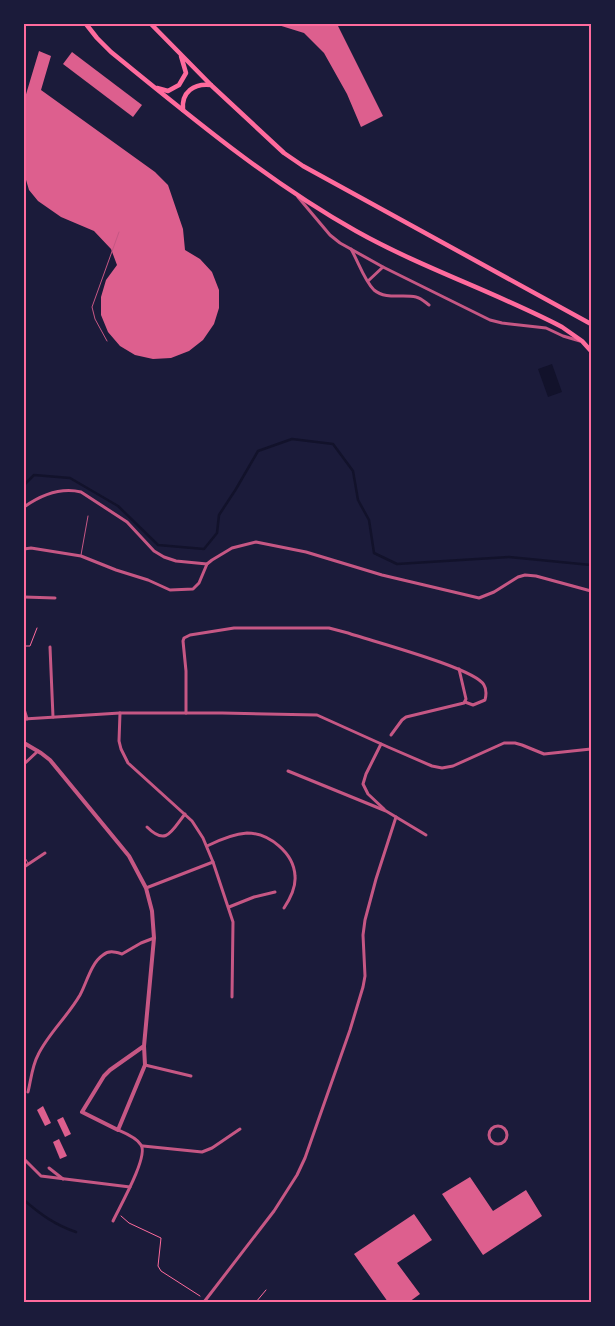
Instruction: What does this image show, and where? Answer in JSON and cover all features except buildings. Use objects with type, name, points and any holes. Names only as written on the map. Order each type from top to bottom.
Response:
[{"type":"main road","points":[[86,24],[103,45],[232,150],[316,208],[392,250],[543,317],[562,327],[591,350]]},
{"type":"main road","points":[[151,24],[212,86],[284,153],[303,166],[591,324]]},
{"type":"main road","points":[[154,86],[168,90],[179,85],[186,73],[180,54]]},
{"type":"main road","points":[[183,110],[183,99],[191,89],[201,84],[212,86]]},
{"type":"street","points":[[294,192],[330,235],[383,267],[490,320],[546,328],[562,336],[582,341]]},
{"type":"street","points":[[351,248],[374,289],[390,296],[414,296],[429,305]]},
{"type":"street","points":[[368,281],[383,267]]},
{"type":"street","points":[[24,507],[49,493],[73,490],[81,492],[127,522],[154,551],[164,557],[176,561],[208,564]]},
{"type":"street","points":[[24,549],[48,550],[81,556],[170,590],[193,589],[199,583],[208,564],[232,548],[256,542],[306,552],[382,575],[479,598],[525,575],[536,576],[591,591]]},
{"type":"street","points":[[24,597],[55,598]]},
{"type":"street","points":[[186,713],[184,638],[190,635],[234,628],[329,628],[459,669],[478,679],[484,686],[487,695],[484,700],[473,705],[465,702],[406,717],[391,736]]},
{"type":"street","points":[[50,647],[53,717]]},
{"type":"street","points":[[459,669],[466,698],[465,702]]},
{"type":"street","points":[[24,709],[25,719],[186,713],[317,715],[432,766],[442,768],[453,766],[504,743],[515,743],[544,754],[591,749]]},
{"type":"street","points":[[120,714],[119,741],[128,763],[185,814],[198,829],[207,846],[229,907],[234,933],[232,997]]},
{"type":"street","points":[[24,743],[50,760],[125,850],[146,888],[154,920],[144,1046],[145,1064],[118,1130]]},
{"type":"street","points":[[381,744],[363,784],[368,794],[386,811]]},
{"type":"street","points":[[24,764],[38,751]]},
{"type":"street","points":[[288,771],[386,811],[426,835]]},
{"type":"street","points":[[148,827],[160,837],[165,836],[170,834],[185,814]]},
{"type":"street","points":[[205,1301],[274,1210],[297,1175],[305,1158],[360,999],[365,976],[363,935],[365,920],[396,817]]},
{"type":"street","points":[[207,846],[226,838],[246,833],[262,836],[274,842],[286,854],[295,872],[293,889],[284,908]]},
{"type":"street","points":[[24,867],[45,853]]},
{"type":"street","points":[[146,888],[213,862]]},
{"type":"street","points":[[229,907],[254,897],[275,892]]},
{"type":"street","points":[[28,1092],[37,1057],[42,1047],[68,1015],[96,962],[105,953],[122,954],[141,942],[154,938]]},
{"type":"street","points":[[144,1046],[104,1076],[82,1112],[118,1130],[143,1146],[202,1152],[212,1148],[240,1128]]},
{"type":"street","points":[[145,1064],[191,1076]]},
{"type":"street","points":[[498,1126],[505,1130],[507,1135],[502,1142],[494,1143],[490,1139],[489,1133],[492,1128],[498,1126]]},
{"type":"street","points":[[113,1221],[142,1159],[143,1146]]},
{"type":"street","points":[[24,1159],[41,1176],[130,1187]]},
{"type":"street","points":[[49,1168],[64,1180]]},
{"type":"lane","points":[[106,341],[95,319],[92,307],[119,232]]},
{"type":"lane","points":[[81,556],[88,516]]},
{"type":"lane","points":[[24,856],[29,864]]},
{"type":"path","points":[[24,646],[30,646],[37,628]]},
{"type":"path","points":[[117,1212],[129,1223],[161,1238],[158,1266],[161,1271],[205,1301],[217,1302]]},
{"type":"path","points":[[256,1302],[266,1290]]},
{"type":"shaded area","points":[[552,364],[562,392],[548,397],[538,369]]},
{"type":"waterway","points":[[24,485],[34,475],[70,478],[118,506],[158,545],[204,549],[217,533],[219,515],[258,451],[292,439],[333,444],[353,471],[358,500],[369,520],[374,553],[397,564],[509,557],[591,565]]},
{"type":"waterway","points":[[24,1200],[48,1219],[76,1232]]}]
